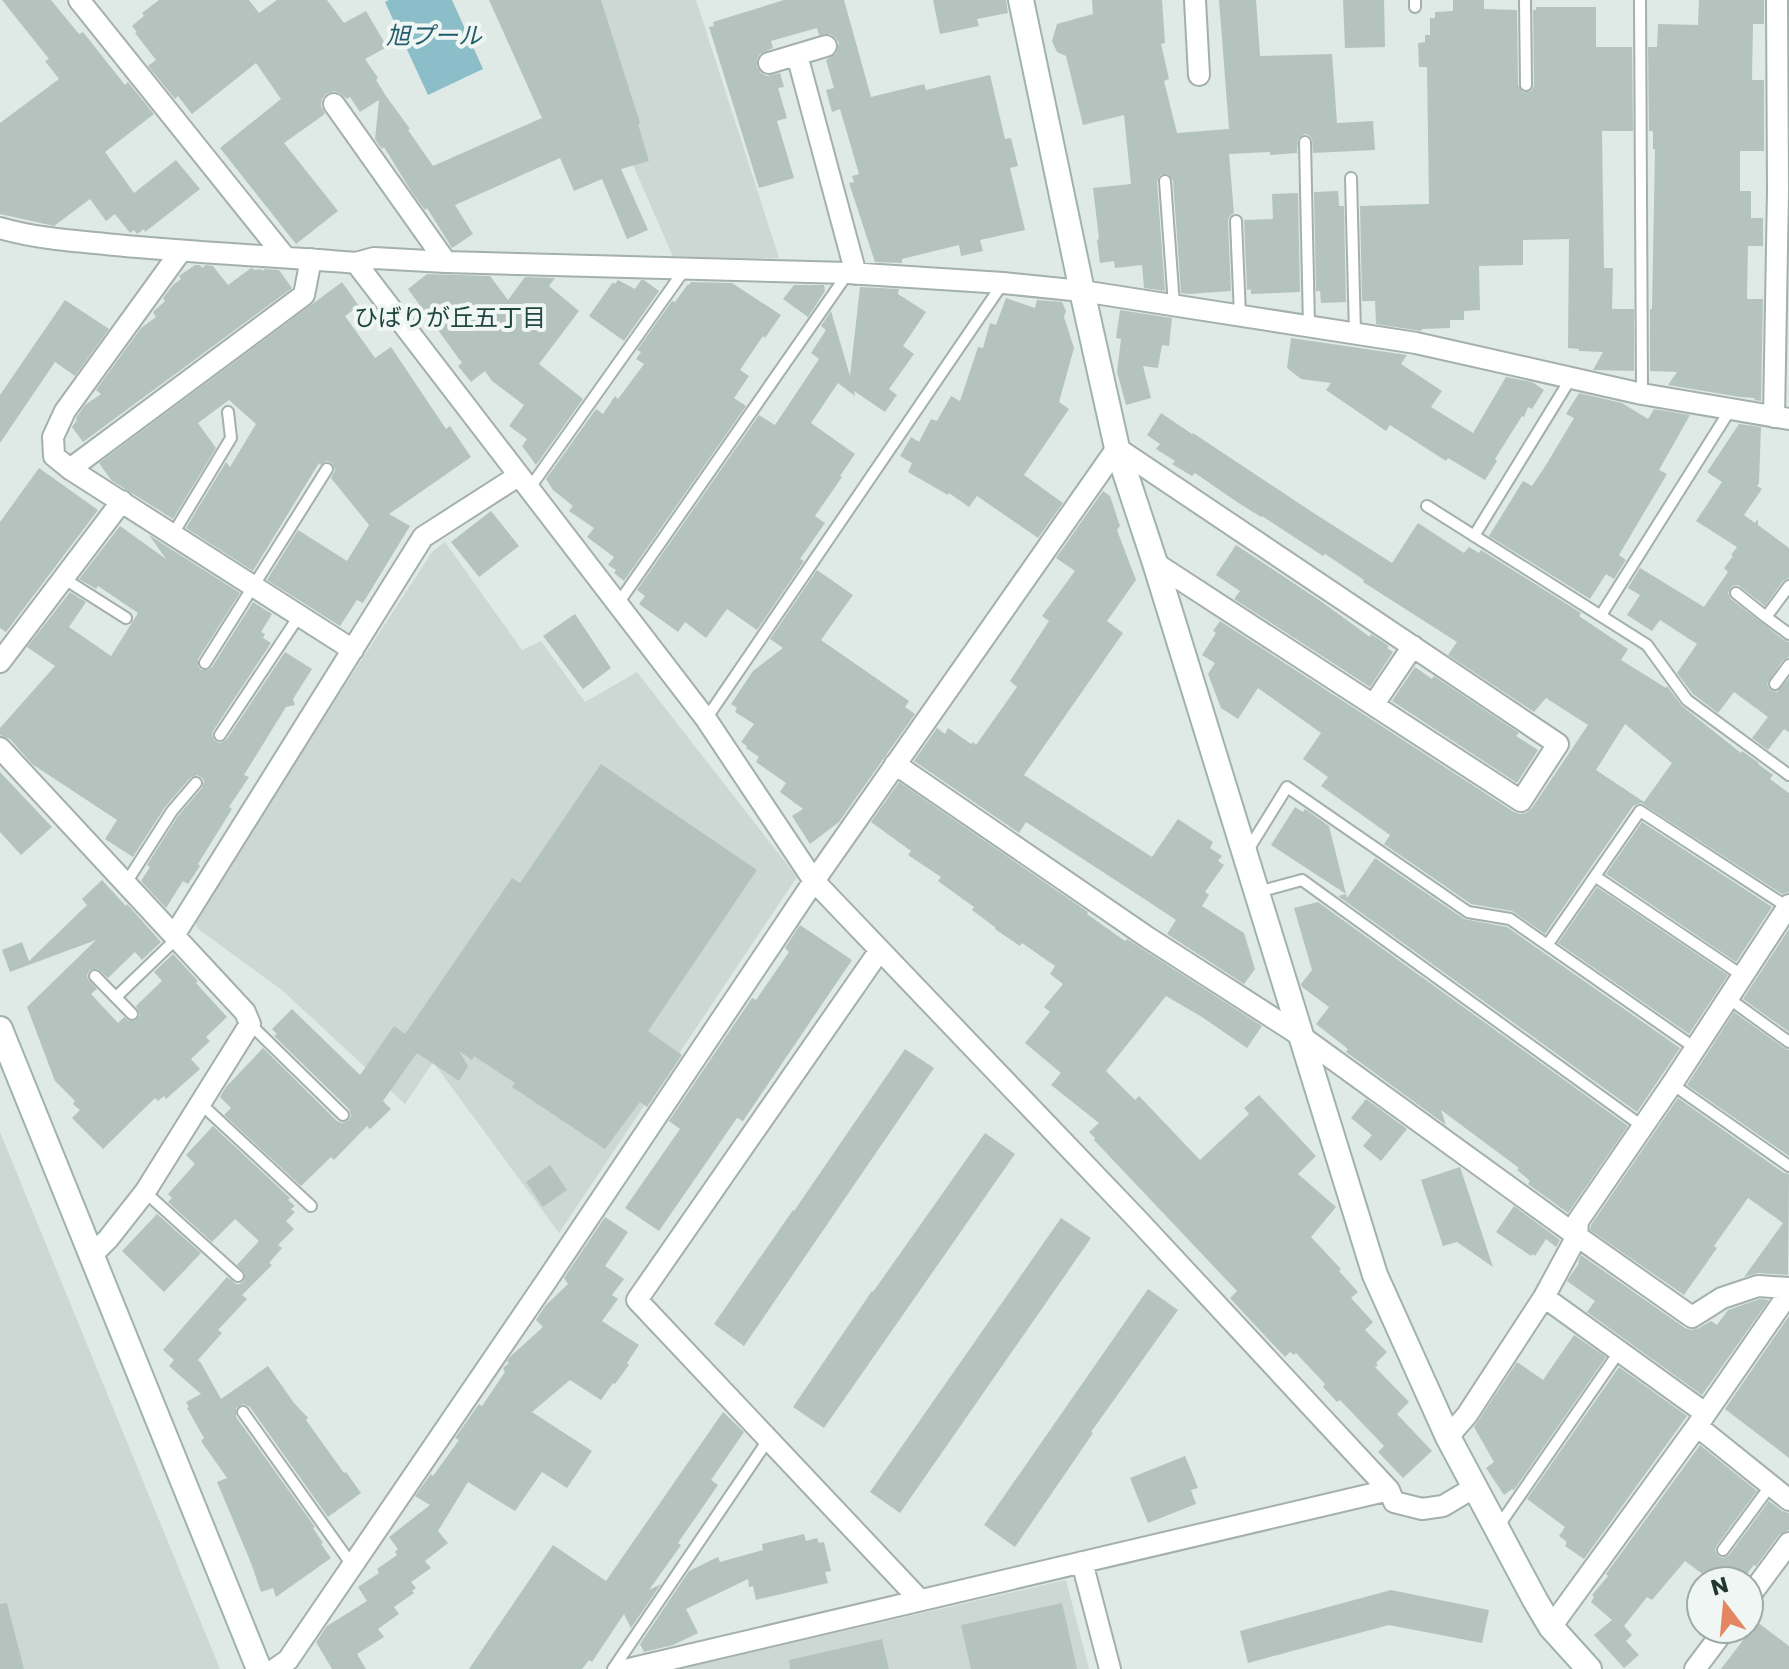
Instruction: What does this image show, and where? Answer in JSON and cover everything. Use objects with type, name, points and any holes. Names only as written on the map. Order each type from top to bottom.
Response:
[{"type":"street","points":[[79,0],[285,257]]},
{"type":"street","points":[[1021,0],[1117,448],[1375,1275],[1448,1437],[1497,1528],[1551,1627],[1589,1669]]},
{"type":"street","points":[[1195,0],[1199,75]]},
{"type":"street","points":[[0,228],[27,236],[356,263],[374,258],[852,273],[1082,291],[1428,345],[1642,394],[1781,418],[1784,192],[1777,0]]},
{"type":"street","points":[[769,63],[826,46]]},
{"type":"street","points":[[797,55],[852,273]]},
{"type":"street","points":[[334,104],[446,262]]},
{"type":"street","points":[[181,251],[65,411],[53,437],[54,456],[353,650]]},
{"type":"street","points":[[70,469],[304,295],[311,259]]},
{"type":"street","points":[[356,263],[706,719],[814,881],[1137,1219],[1389,1490],[1394,1502],[1422,1509],[1443,1506],[1475,1487]]},
{"type":"street","points":[[1117,448],[1558,744],[1521,801],[1155,563]]},
{"type":"street","points":[[275,1669],[288,1660],[814,881],[1117,448]]},
{"type":"street","points":[[175,934],[423,537],[524,482]]},
{"type":"street","points":[[0,662],[122,501]]},
{"type":"street","points":[[1374,704],[1413,646]]},
{"type":"street","points":[[0,748],[175,934],[245,1012],[250,1024],[145,1192],[92,1255]]},
{"type":"street","points":[[895,764],[1147,937],[1301,1036],[1692,1317],[1722,1298],[1758,1286],[1789,1290],[1701,1419],[1551,1627]]},
{"type":"street","points":[[1448,1437],[1467,1415],[1544,1297],[1577,1236],[1578,1221],[1789,907]]},
{"type":"street","points":[[880,950],[637,1300],[920,1600]]},
{"type":"street","points":[[0,1029],[259,1669]]},
{"type":"street","points":[[1544,1297],[1619,1352],[1701,1419],[1789,1500]]},
{"type":"street","points":[[629,1669],[1389,1490]]},
{"type":"street","points":[[1765,1575],[1789,1543]]},
{"type":"street","points":[[1082,1562],[1110,1669]]},
{"type":"street","points":[[1695,1669],[1713,1645]]},
{"type":"lane","points":[[1525,0],[1526,85]]},
{"type":"lane","points":[[1640,0],[1642,394]]},
{"type":"lane","points":[[1305,142],[1309,326]]},
{"type":"lane","points":[[1351,178],[1355,333]]},
{"type":"lane","points":[[1165,181],[1174,305]]},
{"type":"lane","points":[[1236,221],[1240,315]]},
{"type":"lane","points":[[524,482],[686,268]]},
{"type":"lane","points":[[617,605],[852,273]]},
{"type":"lane","points":[[706,719],[1003,283]]},
{"type":"lane","points":[[1474,536],[1571,378]]},
{"type":"lane","points":[[1601,615],[1730,410]]},
{"type":"lane","points":[[173,534],[231,438],[228,412]]},
{"type":"lane","points":[[205,663],[327,469]]},
{"type":"lane","points":[[1427,506],[1647,645],[1687,700],[1789,775]]},
{"type":"lane","points":[[63,578],[126,618]]},
{"type":"lane","points":[[1766,617],[1789,586]]},
{"type":"lane","points":[[1736,593],[1789,634]]},
{"type":"lane","points":[[220,735],[299,616]]},
{"type":"lane","points":[[1775,684],[1789,665]]},
{"type":"lane","points":[[126,883],[172,811],[196,783]]},
{"type":"lane","points":[[1245,855],[1287,787],[1468,912],[1510,919],[1695,1048]]},
{"type":"lane","points":[[1548,944],[1640,811],[1789,907]]},
{"type":"lane","points":[[1596,877],[1743,976]]},
{"type":"lane","points":[[1256,892],[1302,880],[1642,1126]]},
{"type":"lane","points":[[116,997],[170,945],[175,934]]},
{"type":"lane","points":[[95,976],[132,1014]]},
{"type":"lane","points":[[1728,998],[1789,1042]]},
{"type":"lane","points":[[250,1024],[343,1115]]},
{"type":"lane","points":[[1672,1084],[1789,1166]]},
{"type":"lane","points":[[200,1103],[311,1206]]},
{"type":"lane","points":[[145,1192],[238,1276]]},
{"type":"lane","points":[[1497,1528],[1619,1352]]},
{"type":"lane","points":[[243,1412],[352,1565]]},
{"type":"lane","points":[[613,1669],[768,1440]]},
{"type":"lane","points":[[1723,1550],[1771,1485]]},
{"type":"shaded area","points":[[561,0],[696,0],[779,258],[674,259]]},
{"type":"shaded area","points":[[445,542],[522,650],[541,641],[585,702],[637,672],[797,877],[559,1233],[433,1062],[405,1104],[283,991],[197,928],[195,915],[432,552]]},
{"type":"shaded area","points":[[0,1132],[220,1669],[0,1669]]},
{"type":"shaded area","points":[[1066,1580],[1089,1669],[679,1669]]},
{"type":"water","name":"旭プール","points":[[452,0],[483,69],[428,95],[385,2]]},
{"type":"building","points":[[2,0],[51,0],[154,114],[105,152],[134,193],[176,160],[200,189],[145,232],[144,229],[137,234],[134,230],[130,233],[115,214],[106,221],[90,199],[54,226],[0,214],[0,123],[59,79],[45,61],[49,59]]},
{"type":"building","points":[[159,0],[249,0],[259,13],[277,0],[327,0],[344,23],[366,11],[387,47],[365,59],[433,166],[542,118],[489,0],[601,0],[649,161],[621,169],[648,230],[627,239],[602,179],[574,191],[560,158],[455,205],[473,234],[452,248],[384,147],[382,149],[375,139],[379,100],[360,112],[350,97],[347,99],[334,91],[322,99],[325,114],[284,143],[338,211],[296,244],[220,148],[281,99],[256,63],[192,114],[148,66],[156,60],[132,26],[144,16],[142,13]]},
{"type":"building","points":[[784,0],[844,0],[871,97],[924,84],[926,90],[990,75],[1005,139],[1011,138],[1018,166],[1010,168],[1025,230],[980,240],[983,251],[961,256],[959,245],[902,259],[902,263],[875,262],[849,183],[854,182],[852,176],[859,174],[840,109],[832,112],[826,90],[834,88],[826,60],[836,54],[839,43],[830,34],[819,35],[817,28],[771,41],[773,48],[760,54],[757,59],[761,73],[767,76],[780,73],[784,87],[778,88],[787,118],[777,121],[794,178],[759,188],[709,27],[714,26],[713,22]]},
{"type":"building","points":[[933,0],[1006,0],[1008,13],[977,19],[979,26],[940,34]]},
{"type":"building","points":[[1092,0],[1162,0],[1165,43],[1161,44],[1169,79],[1164,81],[1177,133],[1229,129],[1219,0],[1256,0],[1260,56],[1332,54],[1337,123],[1373,121],[1375,150],[1313,153],[1312,139],[1304,134],[1298,139],[1297,153],[1229,154],[1234,213],[1228,221],[1231,291],[1181,293],[1173,180],[1168,174],[1160,175],[1157,182],[1165,291],[1144,288],[1142,265],[1115,268],[1114,261],[1100,263],[1093,188],[1131,184],[1124,115],[1083,125],[1066,56],[1057,52],[1052,41],[1057,24],[1093,14]]},
{"type":"building","points":[[1343,0],[1384,0],[1385,47],[1345,48]]},
{"type":"building","points":[[1453,0],[1484,0],[1484,9],[1517,10],[1518,85],[1523,92],[1531,91],[1534,86],[1533,10],[1536,7],[1596,7],[1596,47],[1632,47],[1633,131],[1602,131],[1604,268],[1613,268],[1612,309],[1634,309],[1634,371],[1593,370],[1603,352],[1568,348],[1569,239],[1523,240],[1523,265],[1479,266],[1480,310],[1464,311],[1464,320],[1450,320],[1450,328],[1421,331],[1376,324],[1375,301],[1362,301],[1360,206],[1429,204],[1427,67],[1419,67],[1418,43],[1425,42],[1425,35],[1430,35],[1430,18],[1435,18],[1435,12],[1453,11]]},
{"type":"building","points":[[1699,0],[1764,0],[1764,24],[1753,24],[1752,80],[1764,80],[1764,151],[1740,151],[1740,191],[1751,191],[1751,218],[1763,218],[1763,246],[1748,246],[1747,299],[1763,299],[1761,401],[1668,385],[1677,372],[1650,371],[1655,149],[1653,131],[1649,131],[1648,47],[1657,47],[1658,24],[1698,25]]},
{"type":"building","points":[[1338,191],[1339,206],[1344,206],[1346,302],[1321,303],[1320,291],[1316,291],[1314,192]]},
{"type":"building","points":[[1298,193],[1300,292],[1251,294],[1251,289],[1247,290],[1244,220],[1273,219],[1272,194]]},
{"type":"building","points":[[195,265],[202,268],[213,266],[228,285],[251,268],[279,270],[292,288],[83,442],[72,427],[76,418],[85,405],[101,394],[96,390],[141,328],[156,317],[153,312],[181,279],[179,276]]},
{"type":"building","points":[[427,274],[490,276],[508,300],[525,277],[555,278],[549,286],[579,311],[539,364],[583,399],[536,465],[522,446],[527,439],[509,426],[524,405],[492,381],[485,371],[471,382],[458,366],[462,363],[408,289]]},
{"type":"building","points":[[618,280],[635,289],[644,280],[659,291],[624,341],[589,316],[613,282],[615,284]]},
{"type":"building","points":[[342,282],[359,306],[345,316],[375,358],[391,347],[446,429],[450,426],[471,457],[389,514],[410,526],[363,603],[357,600],[340,626],[267,580],[298,530],[347,561],[369,525],[331,478],[335,470],[332,463],[319,463],[253,571],[186,528],[226,462],[230,467],[256,424],[229,400],[198,423],[216,448],[173,519],[111,480],[99,463]]},
{"type":"building","points":[[691,282],[732,283],[781,315],[740,370],[749,376],[734,398],[746,406],[624,581],[608,565],[614,557],[587,537],[594,528],[569,511],[573,506],[553,490],[546,479],[596,409],[603,414],[644,364],[636,359],[641,352],[637,350],[672,301],[675,302]]},
{"type":"building","points":[[794,285],[824,285],[825,291],[808,317],[783,299]]},
{"type":"building","points":[[860,287],[899,289],[898,294],[926,312],[903,346],[914,354],[889,389],[897,395],[885,412],[838,383],[811,423],[855,454],[815,516],[825,523],[800,559],[804,561],[757,630],[727,609],[706,638],[685,622],[678,632],[639,604],[645,596],[637,590],[759,415],[775,425],[819,359],[811,353],[826,330],[821,326],[831,311],[850,376]]},
{"type":"building","points":[[1006,298],[1035,308],[1037,300],[1062,302],[1074,348],[1059,402],[1069,409],[1024,475],[1063,503],[1038,538],[977,496],[969,507],[908,472],[912,463],[900,456],[911,437],[919,442],[931,419],[937,421],[951,396],[960,401],[978,347],[983,348],[990,323],[996,325]]},
{"type":"building","points":[[65,300],[109,329],[75,376],[55,362],[0,443],[0,395]]},
{"type":"building","points":[[1120,310],[1172,318],[1169,346],[1162,345],[1158,368],[1143,366],[1151,398],[1126,405],[1117,372],[1121,339],[1116,338]]},
{"type":"building","points":[[1291,338],[1407,355],[1401,364],[1442,391],[1431,407],[1473,433],[1506,377],[1532,382],[1544,390],[1532,409],[1528,407],[1522,416],[1485,480],[1448,458],[1446,461],[1390,425],[1386,431],[1326,390],[1331,383],[1301,379],[1287,368]]},
{"type":"building","points":[[1579,393],[1622,403],[1648,419],[1654,409],[1690,415],[1659,470],[1667,474],[1619,555],[1626,560],[1614,579],[1606,574],[1590,599],[1489,536],[1523,481],[1532,486],[1546,465],[1574,418],[1566,414]]},
{"type":"building","points":[[1161,413],[1392,563],[1418,523],[1464,553],[1469,547],[1479,553],[1481,550],[1581,613],[1579,616],[1628,649],[1621,660],[1667,686],[1682,706],[1741,753],[1759,763],[1773,775],[1770,779],[1789,793],[1789,892],[1782,894],[1641,803],[1633,806],[1545,934],[1512,911],[1471,904],[1384,844],[1390,835],[1321,786],[1328,777],[1303,759],[1321,733],[1258,688],[1238,719],[1221,708],[1208,674],[1215,663],[1202,655],[1220,621],[1520,814],[1532,808],[1588,725],[1546,698],[1534,712],[1448,655],[1457,642],[1325,554],[1323,556],[1195,473],[1192,476],[1172,464],[1175,461],[1156,449],[1160,444],[1147,435]],"holes":[[[1625,724],[1672,763],[1644,802],[1596,770]]]},
{"type":"building","points":[[1739,424],[1761,427],[1757,486],[1762,489],[1744,515],[1755,523],[1758,519],[1758,525],[1789,548],[1789,578],[1783,581],[1765,606],[1738,585],[1732,586],[1728,593],[1731,599],[1789,642],[1789,657],[1783,660],[1767,684],[1770,690],[1777,692],[1789,678],[1789,732],[1784,729],[1768,750],[1752,738],[1768,717],[1734,692],[1718,713],[1693,694],[1677,673],[1697,644],[1660,620],[1652,631],[1627,615],[1640,595],[1628,588],[1640,568],[1704,607],[1728,572],[1724,568],[1737,547],[1696,521],[1722,482],[1707,472]]},
{"type":"building","points":[[39,468],[98,510],[6,632],[0,628],[0,522]]},
{"type":"building","points":[[1103,491],[1110,496],[1120,526],[1117,530],[1136,580],[1107,621],[1123,633],[1024,775],[1152,857],[1178,819],[1213,842],[1210,848],[1222,856],[1218,861],[1224,865],[1205,892],[1209,895],[1202,906],[1244,933],[1255,969],[1244,984],[1167,934],[1176,920],[1026,822],[1019,833],[914,761],[937,728],[945,734],[948,728],[976,745],[1017,687],[1010,681],[1049,621],[1042,616],[1075,571],[1056,558]]},
{"type":"building","points":[[491,511],[519,546],[479,577],[451,542]]},
{"type":"building","points":[[120,526],[166,559],[149,535],[240,593],[198,659],[201,670],[212,667],[253,602],[272,614],[261,632],[265,634],[263,638],[271,643],[213,731],[215,741],[220,743],[227,739],[285,652],[312,669],[293,699],[295,705],[286,707],[244,775],[249,777],[229,807],[232,809],[198,864],[200,866],[188,884],[183,881],[166,908],[141,881],[150,867],[147,865],[178,816],[202,788],[202,778],[197,775],[190,778],[165,807],[133,857],[105,839],[117,820],[32,764],[10,739],[0,735],[0,728],[55,666],[27,647],[70,592],[86,602],[69,627],[111,656],[138,613],[98,586],[96,589],[79,579]]},
{"type":"building","points":[[1236,545],[1370,637],[1371,634],[1389,646],[1387,648],[1393,652],[1370,687],[1234,599],[1240,591],[1216,575]]},
{"type":"building","points":[[817,570],[853,595],[821,640],[909,701],[905,707],[915,714],[839,822],[810,844],[792,816],[803,809],[780,792],[786,783],[756,762],[759,757],[741,742],[754,724],[735,712],[737,708],[731,704],[753,671],[783,648],[770,639]]},
{"type":"building","points":[[575,614],[611,668],[583,689],[543,636]]},
{"type":"building","points":[[1415,667],[1432,679],[1434,676],[1519,733],[1516,736],[1538,750],[1517,783],[1392,701]]},
{"type":"building","points":[[601,764],[757,870],[648,1031],[682,1055],[647,1107],[640,1102],[605,1149],[512,1087],[515,1083],[474,1056],[472,1060],[459,1051],[468,1066],[459,1081],[417,1053],[383,1101],[391,1109],[370,1129],[367,1126],[334,1160],[331,1157],[301,1186],[224,1115],[231,1108],[220,1097],[226,1087],[263,1048],[337,1121],[348,1121],[351,1116],[349,1109],[274,1036],[277,1034],[272,1029],[292,1009],[360,1075],[394,1026],[405,1034],[512,878],[520,883]]},
{"type":"building","points":[[0,772],[52,827],[21,855],[0,832]]},
{"type":"building","points":[[899,782],[1088,912],[1125,941],[1127,939],[1262,1026],[1247,1048],[1166,996],[1106,1071],[1135,1100],[1139,1096],[1200,1160],[1249,1114],[1244,1108],[1259,1095],[1316,1156],[1298,1174],[1336,1207],[1311,1237],[1358,1292],[1351,1298],[1373,1322],[1365,1330],[1387,1352],[1375,1367],[1409,1402],[1397,1414],[1432,1451],[1403,1478],[1378,1452],[1384,1446],[1340,1400],[1337,1402],[1296,1353],[1290,1352],[1285,1357],[1230,1298],[1237,1291],[1094,1140],[1089,1132],[1099,1123],[1051,1085],[1061,1073],[1025,1043],[1050,1012],[1044,1007],[1063,984],[1050,974],[1055,966],[995,929],[972,910],[974,907],[938,881],[941,877],[908,855],[911,851],[871,822]]},
{"type":"building","points":[[1295,807],[1303,812],[1305,809],[1329,826],[1346,894],[1271,845]]},
{"type":"building","points":[[1642,822],[1772,907],[1736,962],[1606,874]]},
{"type":"building","points":[[1375,858],[1464,919],[1507,927],[1680,1048],[1637,1112],[1338,896],[1346,894],[1347,898]]},
{"type":"building","points":[[102,880],[161,942],[142,960],[135,952],[108,978],[98,969],[90,970],[88,979],[97,989],[91,994],[118,1023],[124,1017],[135,1021],[140,1015],[136,1006],[162,981],[154,972],[173,954],[227,1017],[206,1037],[210,1041],[191,1059],[200,1069],[166,1099],[164,1096],[158,1101],[155,1098],[103,1149],[72,1118],[80,1110],[55,1081],[27,1007],[96,940],[10,972],[2,950],[22,942],[29,961],[87,905],[82,899]]},
{"type":"building","points":[[1597,887],[1728,975],[1689,1034],[1558,943]]},
{"type":"building","points":[[1318,902],[1628,1126],[1568,1213],[1528,1184],[1530,1181],[1517,1170],[1519,1168],[1441,1110],[1446,1125],[1346,1052],[1348,1049],[1316,1024],[1329,1007],[1302,987],[1312,970],[1294,908]]},
{"type":"building","points":[[800,925],[852,960],[743,1121],[737,1118],[659,1231],[625,1208],[680,1129],[669,1121],[752,998],[756,1000],[789,952],[785,948]]},
{"type":"building","points":[[1789,929],[1789,1032],[1743,999]]},
{"type":"building","points":[[1734,1012],[1789,1050],[1789,1156],[1687,1085]]},
{"type":"building","points":[[905,1049],[934,1068],[744,1346],[714,1324]]},
{"type":"building","points":[[1678,1098],[1789,1174],[1788,1275],[1758,1273],[1744,1277],[1783,1223],[1748,1198],[1684,1295],[1590,1230]]},
{"type":"building","points":[[1366,1099],[1407,1129],[1381,1161],[1363,1146],[1372,1135],[1351,1118]]},
{"type":"building","points":[[213,1126],[290,1198],[288,1200],[295,1206],[291,1209],[295,1212],[286,1221],[294,1229],[278,1245],[282,1248],[269,1263],[272,1265],[242,1295],[247,1299],[218,1330],[222,1333],[198,1360],[221,1399],[268,1366],[361,1493],[328,1517],[250,1407],[243,1404],[236,1408],[236,1417],[315,1527],[321,1544],[331,1558],[276,1597],[273,1588],[261,1592],[217,1482],[227,1478],[201,1441],[204,1438],[187,1408],[186,1402],[201,1394],[169,1366],[174,1360],[163,1350],[227,1277],[236,1284],[244,1281],[245,1273],[237,1265],[259,1241],[235,1219],[212,1242],[168,1202],[172,1198],[168,1194],[195,1164],[186,1155]]},
{"type":"building","points":[[985,1133],[1015,1154],[824,1428],[793,1407]]},
{"type":"building","points":[[550,1165],[567,1190],[543,1207],[526,1182]]},
{"type":"building","points":[[1460,1167],[1493,1267],[1457,1242],[1443,1246],[1421,1180]]},
{"type":"building","points":[[1514,1206],[1560,1240],[1556,1247],[1546,1239],[1535,1256],[1531,1256],[1496,1232]]},
{"type":"building","points":[[157,1214],[201,1253],[164,1292],[122,1251]]},
{"type":"building","points":[[605,1217],[628,1232],[605,1266],[624,1279],[612,1295],[618,1299],[602,1321],[639,1345],[627,1363],[629,1365],[601,1400],[570,1380],[532,1412],[592,1451],[567,1488],[542,1472],[515,1511],[468,1482],[438,1531],[448,1543],[425,1561],[431,1568],[411,1582],[416,1588],[412,1591],[414,1593],[394,1607],[399,1614],[378,1629],[384,1637],[357,1654],[366,1669],[332,1669],[316,1642],[327,1626],[367,1601],[358,1587],[379,1573],[377,1569],[397,1555],[395,1552],[398,1549],[389,1537],[430,1505],[415,1496],[459,1440],[455,1438],[505,1372],[503,1368],[509,1363],[507,1361],[543,1327],[536,1320],[546,1305],[568,1284],[564,1278]]},
{"type":"building","points":[[1061,1218],[1091,1238],[900,1513],[870,1492]]},
{"type":"building","points":[[1581,1255],[1691,1330],[1711,1321],[1717,1325],[1728,1310],[1760,1299],[1769,1300],[1702,1395],[1587,1312],[1595,1301],[1567,1281]]},
{"type":"building","points":[[1148,1289],[1178,1310],[1091,1432],[1015,1547],[984,1525]]},
{"type":"building","points":[[1789,1316],[1789,1458],[1725,1409]]},
{"type":"building","points":[[1574,1335],[1606,1357],[1514,1490],[1504,1495],[1486,1468],[1494,1462],[1474,1427],[1517,1362],[1543,1380]]},
{"type":"building","points":[[1619,1367],[1687,1416],[1584,1559],[1565,1546],[1567,1542],[1559,1536],[1565,1527],[1527,1499]]},
{"type":"building","points":[[723,1412],[744,1432],[711,1480],[718,1485],[649,1590],[661,1584],[631,1628],[624,1614],[592,1662],[589,1660],[582,1669],[469,1669],[553,1545],[606,1581]]},
{"type":"building","points":[[1700,1445],[1757,1491],[1717,1545],[1715,1550],[1718,1556],[1723,1558],[1729,1555],[1769,1501],[1789,1513],[1789,1530],[1779,1535],[1757,1565],[1690,1565],[1685,1561],[1652,1600],[1647,1597],[1624,1626],[1632,1635],[1626,1641],[1639,1655],[1624,1668],[1594,1635],[1612,1620],[1591,1602],[1592,1595],[1608,1576],[1606,1574]]},
{"type":"building","points":[[1185,1456],[1198,1488],[1191,1490],[1196,1504],[1148,1523],[1130,1478]]},
{"type":"building","points":[[804,1534],[806,1541],[817,1538],[819,1543],[824,1542],[831,1571],[825,1572],[828,1583],[756,1600],[748,1579],[686,1609],[698,1633],[673,1645],[644,1652],[640,1644],[689,1571],[718,1557],[720,1562],[763,1550],[762,1544]]},
{"type":"building","points":[[1391,1590],[1489,1610],[1482,1643],[1389,1625],[1248,1663],[1240,1631]]},
{"type":"building","points":[[7,1603],[24,1669],[0,1669],[0,1604]]},
{"type":"building","points":[[1062,1603],[1077,1669],[971,1669],[961,1625]]},
{"type":"building","points":[[1765,1628],[1789,1646],[1789,1669],[1721,1669],[1739,1645],[1765,1645]]},
{"type":"building","points":[[882,1639],[889,1669],[790,1669],[789,1660]]},
{"type":"district","name":"ひばりが丘五丁目","points":[[450,318]]}]
